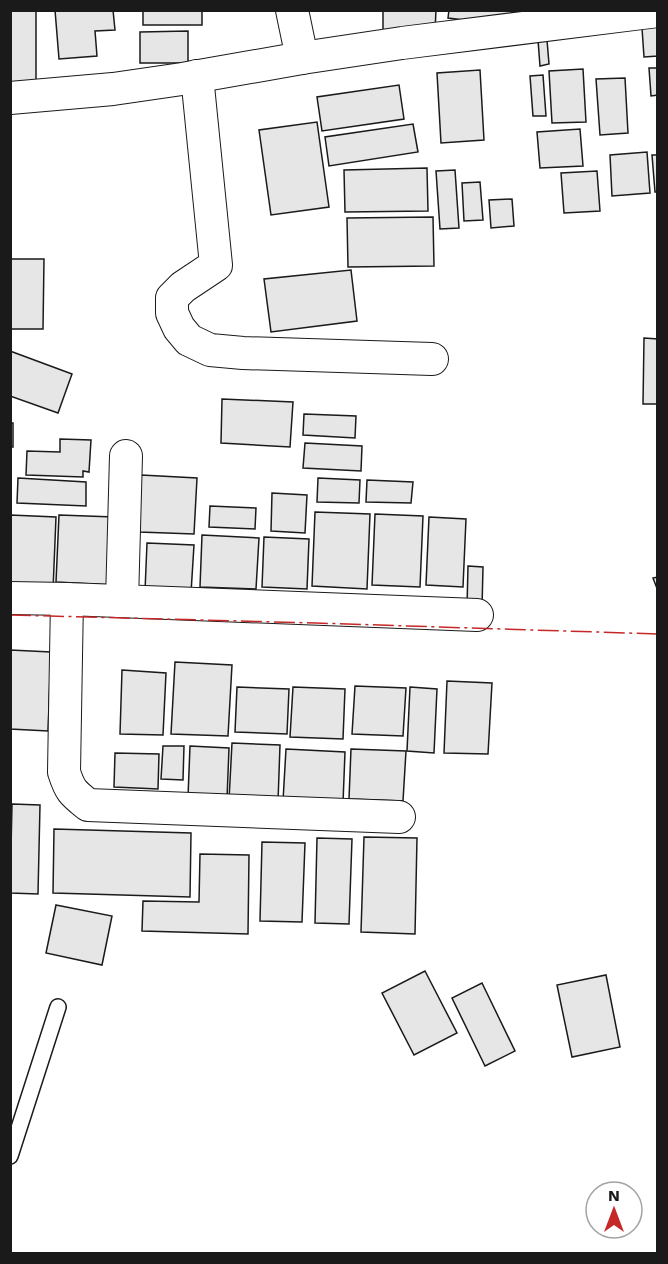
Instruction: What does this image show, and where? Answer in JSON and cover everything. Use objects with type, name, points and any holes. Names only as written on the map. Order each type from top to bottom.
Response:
[{"type":"street","points":[[292,10],[302,58]]},
{"type":"street","points":[[10,98],[113,89],[414,41],[657,12]]},
{"type":"street","points":[[197,76],[216,265],[183,287],[172,298],[172,313],[179,328],[189,340],[210,350],[432,359]]},
{"type":"street","points":[[122,601],[126,456]]},
{"type":"street","points":[[10,598],[477,615]]},
{"type":"street","points":[[67,599],[64,772],[69,787],[88,805],[399,817]]},
{"type":"lane","points":[[10,1156],[58,1007]]},
{"type":"building","points":[[10,10],[36,10],[36,90],[10,90]]},
{"type":"building","points":[[55,10],[113,10],[115,30],[95,31],[97,56],[59,59]]},
{"type":"building","points":[[143,10],[202,10],[202,25],[143,25]]},
{"type":"building","points":[[383,10],[436,10],[435,31],[383,30]]},
{"type":"building","points":[[449,10],[513,10],[511,26],[448,18]]},
{"type":"building","points":[[658,27],[658,56],[644,57],[642,28]]},
{"type":"building","points":[[188,31],[188,63],[140,63],[140,32]]},
{"type":"building","points":[[538,40],[547,40],[549,64],[540,66]]},
{"type":"building","points":[[649,68],[658,68],[658,95],[651,96]]},
{"type":"building","points":[[583,69],[586,122],[552,123],[549,71]]},
{"type":"building","points":[[480,70],[484,140],[441,143],[437,73]]},
{"type":"building","points":[[543,75],[546,116],[533,116],[530,76]]},
{"type":"building","points":[[625,78],[628,133],[600,135],[596,79]]},
{"type":"building","points":[[399,85],[404,119],[322,131],[317,97]]},
{"type":"building","points":[[317,122],[329,207],[271,215],[259,130]]},
{"type":"building","points":[[413,124],[418,152],[329,166],[325,137]]},
{"type":"building","points":[[580,129],[583,166],[540,168],[537,132]]},
{"type":"building","points":[[647,152],[650,193],[612,196],[610,155]]},
{"type":"building","points":[[652,155],[658,155],[658,192],[655,192]]},
{"type":"building","points":[[427,168],[428,211],[345,212],[344,170]]},
{"type":"building","points":[[455,170],[459,228],[440,229],[436,171]]},
{"type":"building","points":[[597,171],[600,211],[564,213],[561,173]]},
{"type":"building","points":[[480,182],[483,220],[464,221],[462,183]]},
{"type":"building","points":[[512,199],[514,226],[491,228],[489,200]]},
{"type":"building","points":[[433,217],[434,266],[348,267],[347,218]]},
{"type":"building","points":[[10,259],[44,259],[43,329],[10,329]]},
{"type":"building","points":[[351,270],[357,321],[271,332],[264,279]]},
{"type":"building","points":[[644,338],[658,339],[658,404],[643,404]]},
{"type":"building","points":[[10,351],[72,374],[58,413],[10,396]]},
{"type":"building","points":[[222,399],[293,402],[290,447],[221,443]]},
{"type":"building","points":[[304,414],[356,416],[355,438],[303,435]]},
{"type":"building","points":[[10,423],[13,423],[13,447],[10,447]]},
{"type":"building","points":[[60,439],[91,440],[89,472],[83,471],[83,477],[26,475],[27,451],[60,452]]},
{"type":"building","points":[[305,443],[362,446],[361,471],[303,468]]},
{"type":"building","points":[[141,475],[197,478],[194,534],[139,532]]},
{"type":"building","points":[[18,478],[86,482],[86,506],[17,503]]},
{"type":"building","points":[[318,478],[360,480],[359,503],[317,502]]},
{"type":"building","points":[[367,480],[413,482],[411,503],[366,502]]},
{"type":"building","points":[[272,493],[307,495],[305,533],[271,531]]},
{"type":"building","points":[[210,506],[256,508],[255,529],[209,527]]},
{"type":"building","points":[[315,512],[370,514],[367,589],[312,586]]},
{"type":"building","points":[[375,514],[423,516],[420,587],[372,585]]},
{"type":"building","points":[[10,515],[56,517],[53,590],[10,589]]},
{"type":"building","points":[[59,515],[114,517],[112,585],[56,582]]},
{"type":"building","points":[[429,517],[466,519],[463,587],[426,585]]},
{"type":"building","points":[[202,535],[259,538],[256,589],[200,587]]},
{"type":"building","points":[[264,537],[309,539],[307,589],[262,587]]},
{"type":"building","points":[[147,543],[194,545],[191,593],[145,591]]},
{"type":"building","points":[[468,566],[483,567],[482,608],[467,607]]},
{"type":"building","points":[[658,577],[658,591],[653,578]]},
{"type":"building","points":[[10,650],[51,652],[48,731],[10,729]]},
{"type":"building","points":[[175,662],[232,665],[228,736],[171,734]]},
{"type":"building","points":[[122,670],[166,673],[163,735],[120,734]]},
{"type":"building","points":[[447,681],[492,683],[488,754],[444,753]]},
{"type":"building","points":[[355,686],[406,688],[403,736],[352,734]]},
{"type":"building","points":[[237,687],[289,689],[287,734],[235,732]]},
{"type":"building","points":[[293,687],[345,689],[343,739],[290,737]]},
{"type":"building","points":[[410,687],[437,689],[434,753],[407,751]]},
{"type":"building","points":[[232,743],[280,745],[278,802],[229,800]]},
{"type":"building","points":[[163,746],[184,746],[183,780],[161,779]]},
{"type":"building","points":[[190,746],[229,748],[227,799],[188,797]]},
{"type":"building","points":[[286,749],[345,752],[343,803],[283,801]]},
{"type":"building","points":[[351,749],[406,751],[403,801],[349,799]]},
{"type":"building","points":[[115,753],[159,754],[158,789],[114,787]]},
{"type":"building","points":[[12,804],[40,805],[38,894],[10,893]]},
{"type":"building","points":[[54,829],[191,833],[190,897],[53,893]]},
{"type":"building","points":[[364,837],[417,838],[415,934],[361,932]]},
{"type":"building","points":[[317,838],[352,839],[349,924],[315,923]]},
{"type":"building","points":[[262,842],[305,843],[302,922],[260,921]]},
{"type":"building","points":[[200,854],[249,855],[248,934],[142,931],[143,901],[199,902]]},
{"type":"building","points":[[56,905],[112,916],[102,965],[46,953]]},
{"type":"building","points":[[425,971],[457,1033],[414,1055],[382,993]]},
{"type":"building","points":[[606,975],[620,1047],[572,1057],[557,985]]},
{"type":"building","points":[[482,983],[515,1051],[485,1066],[452,998]]},
{"type":"power","points":[[10,615],[658,634]]}]
